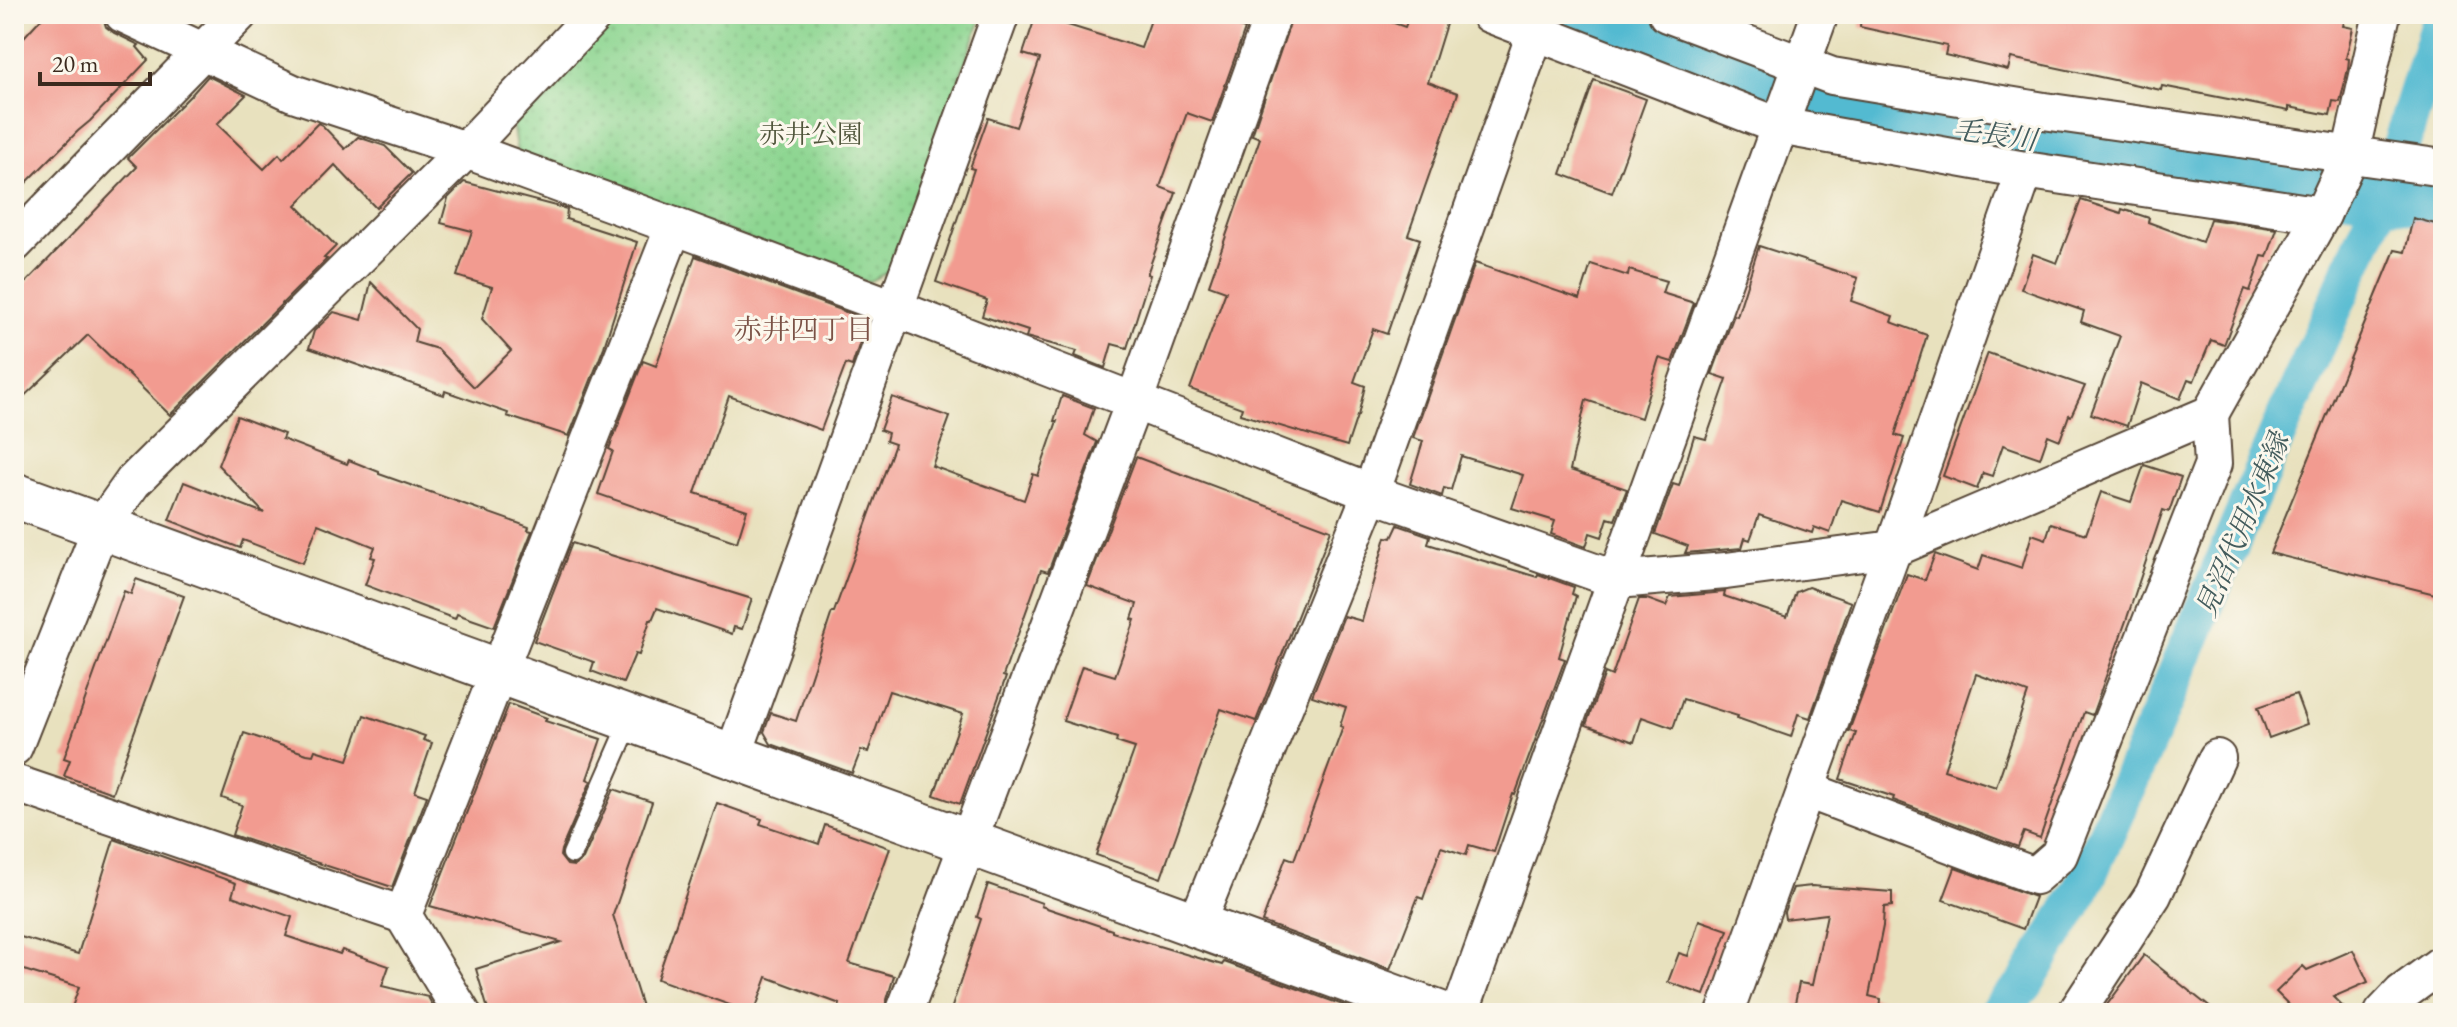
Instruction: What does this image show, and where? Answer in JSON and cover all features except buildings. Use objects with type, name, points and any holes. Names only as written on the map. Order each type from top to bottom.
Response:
[{"type":"street","points":[[123,14],[293,93],[466,150],[674,226],[1371,493],[1617,580],[1726,571],[1893,549],[2210,414]]},
{"type":"street","points":[[14,244],[239,14]]},
{"type":"street","points":[[14,747],[101,527],[133,482],[466,150],[595,14]]},
{"type":"street","points":[[733,756],[1001,14]]},
{"type":"street","points":[[904,1013],[1134,402],[1273,14]]},
{"type":"street","points":[[1489,14],[1779,126],[2025,170],[2322,215]]},
{"type":"street","points":[[1667,14],[1832,76],[2044,111],[2443,168]]},
{"type":"street","points":[[1460,1013],[1820,14]]},
{"type":"street","points":[[1807,790],[2035,876],[2059,855],[2213,464],[2210,414],[2322,215],[2350,155],[2382,14]]},
{"type":"street","points":[[1196,925],[1371,493],[1536,31]]},
{"type":"street","points":[[1725,1013],[1893,549],[2025,170]]},
{"type":"street","points":[[403,915],[674,226]]},
{"type":"street","points":[[14,495],[1438,1013]]},
{"type":"street","points":[[2076,1013],[2153,895],[2217,758]]},
{"type":"street","points":[[14,783],[403,915],[462,1013]]},
{"type":"street","points":[[2383,1013],[2402,993],[2443,963]]},
{"type":"lane","points":[[572,854],[631,719]]},
{"type":"green space","name":"赤井公園","points":[[616,14],[983,14],[888,272],[868,282],[517,154],[512,122]]},
{"type":"waterway","name":"毛長川","points":[[1560,14],[1637,44],[1730,69],[1820,99],[1932,126],[2443,196]]},
{"type":"waterway","name":"見沼代用水東縁","points":[[1997,1013],[2025,984],[2081,891],[2284,419],[2388,187],[2442,14]]},
{"type":"district","name":"赤井四丁目","points":[[804,329]]}]
